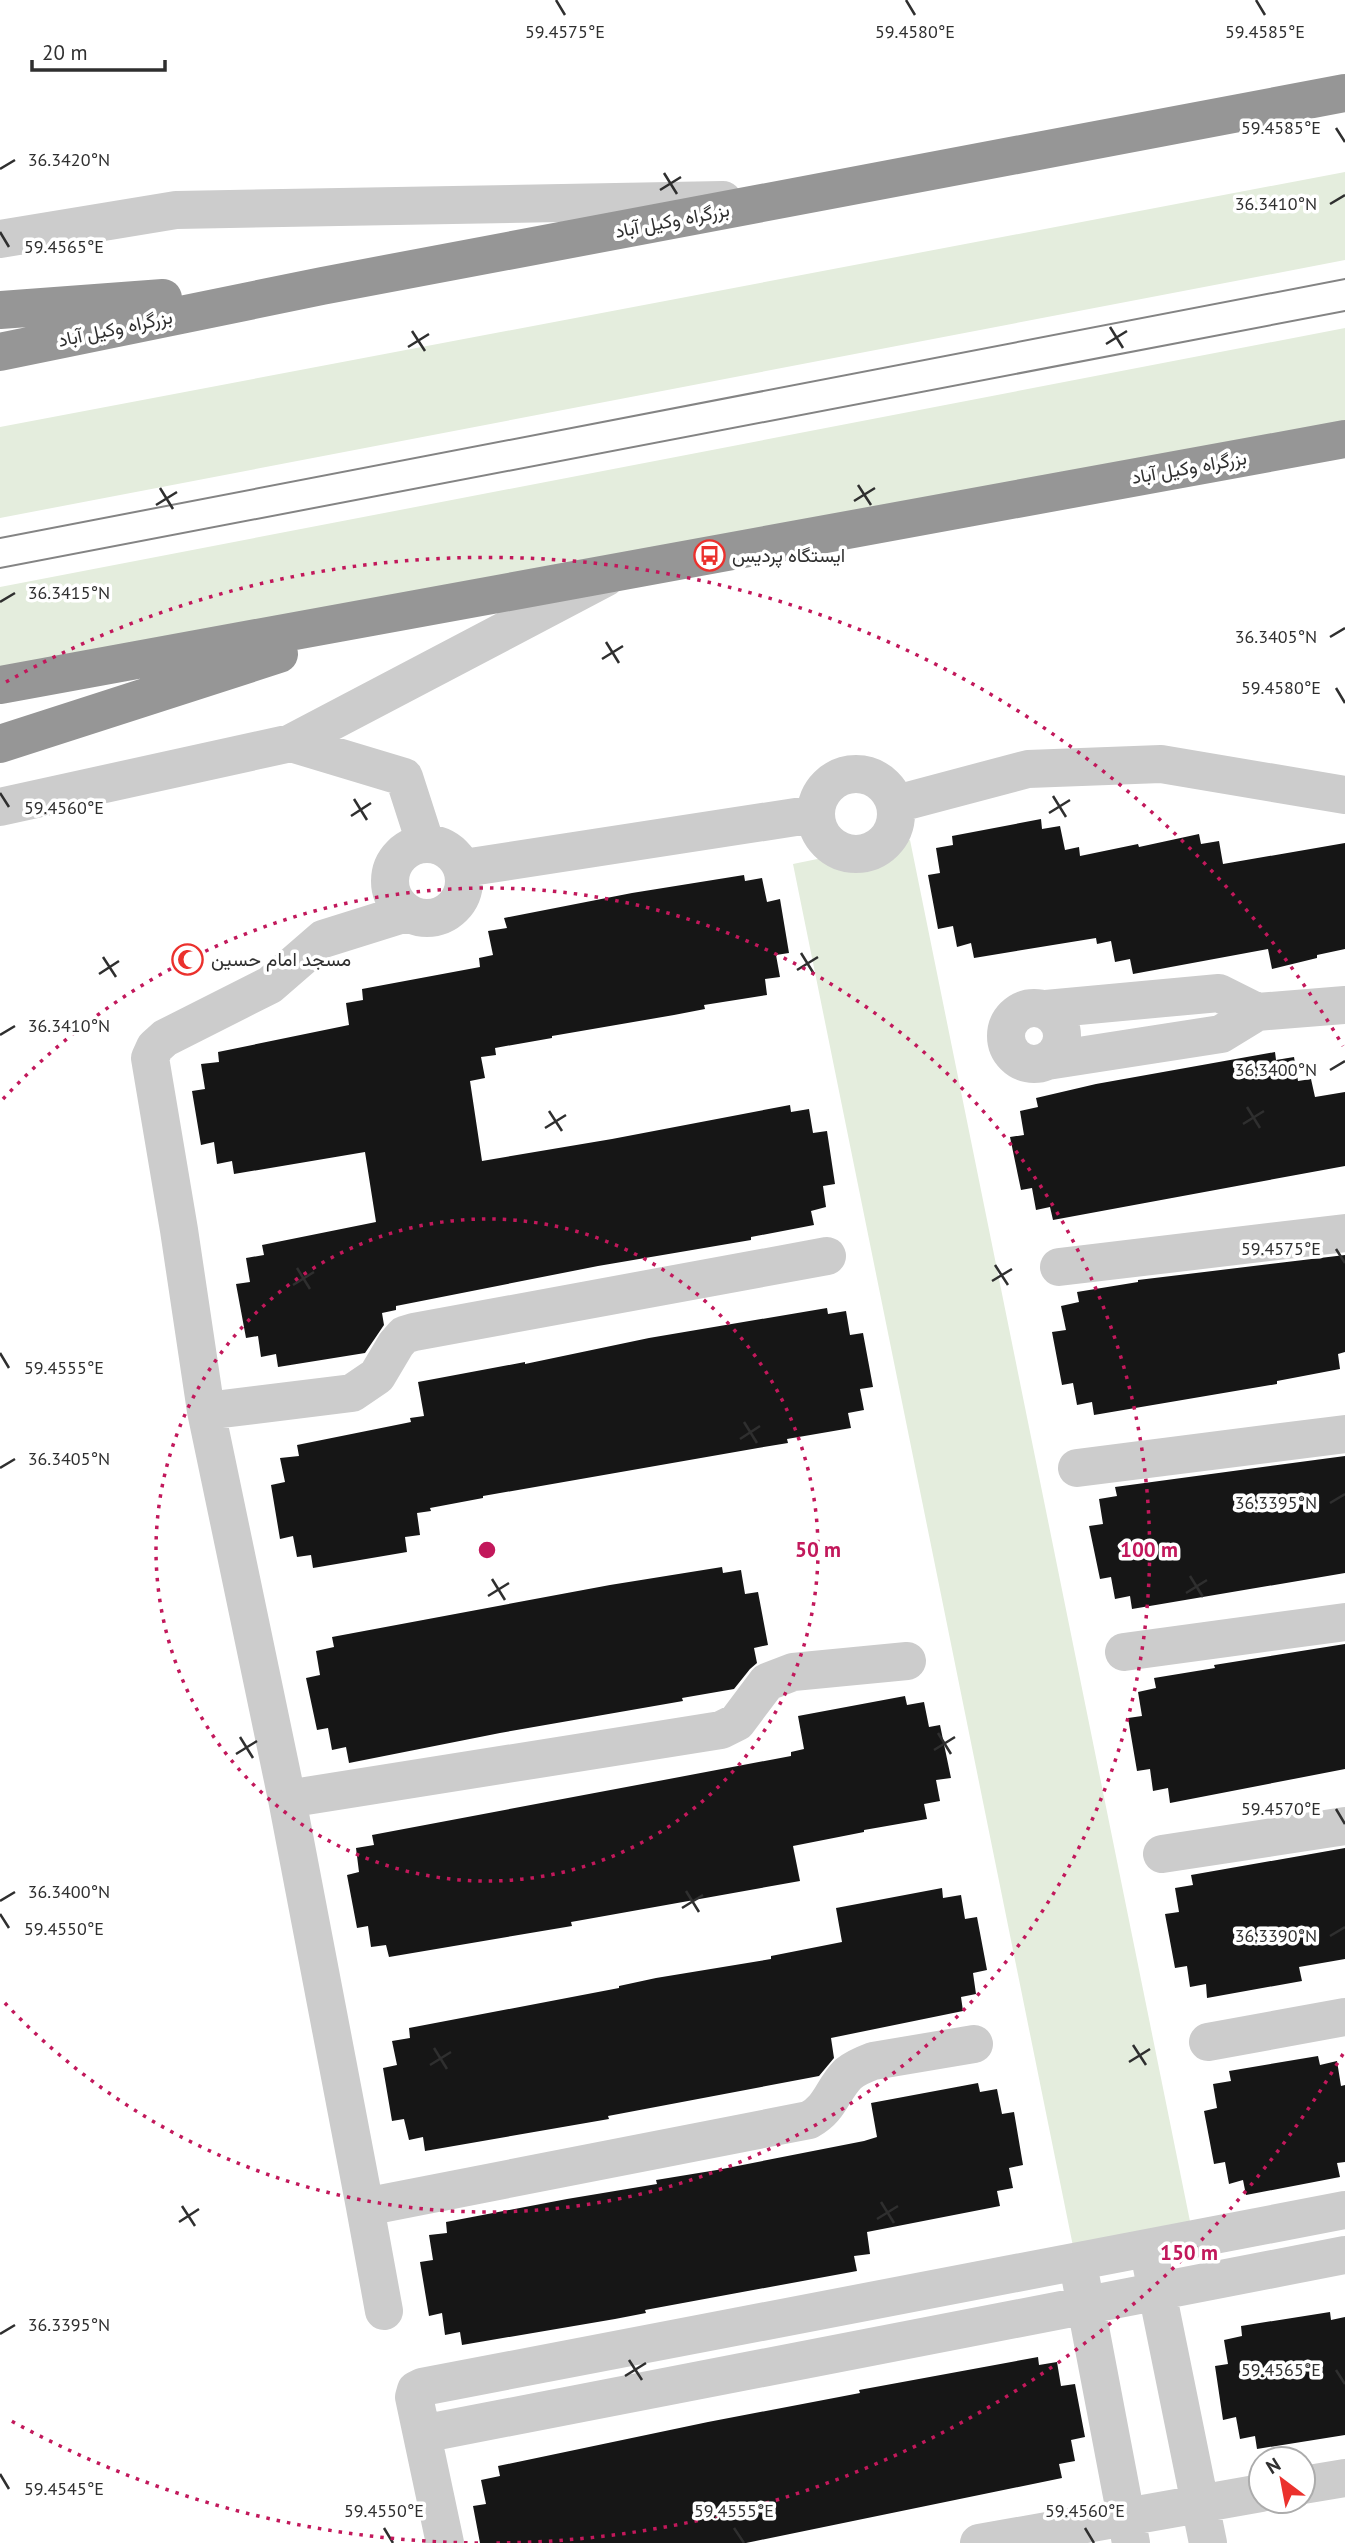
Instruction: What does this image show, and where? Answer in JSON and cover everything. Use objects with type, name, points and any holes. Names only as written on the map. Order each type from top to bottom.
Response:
[{"type":"highway","points":[[1257,109],[1345,78]]},
{"type":"highway","name":"بزرگراه وکیل آباد","points":[[0,352],[322,286],[1345,93]]},
{"type":"highway","points":[[0,310],[322,286]]},
{"type":"highway","name":"بزرگراه وکیل آباد","points":[[0,685],[1345,439]]},
{"type":"highway","points":[[0,744],[428,606]]},
{"type":"street","points":[[0,239],[176,210],[785,199]]},
{"type":"street","points":[[0,807],[291,743],[617,572]]},
{"type":"street","points":[[291,743],[404,777],[425,842]]},
{"type":"street","points":[[896,804],[1028,769],[1161,764],[1345,794]]},
{"type":"street","points":[[857,773],[870,775],[888,788],[896,804],[892,834],[876,849],[859,854],[842,852],[830,844],[818,828],[815,814],[817,802],[827,785],[840,776],[857,773]]},
{"type":"street","points":[[464,868],[815,814]]},
{"type":"street","points":[[384,2311],[287,1799],[206,1411],[150,1058],[155,1047],[165,1038],[270,985],[323,939],[406,913],[429,919],[451,911],[464,891],[464,868],[449,848],[425,842],[403,851],[390,871],[391,894],[406,913]]},
{"type":"street","points":[[1256,1012],[1219,993],[1046,1009],[1030,1007],[1015,1014],[1006,1028],[1007,1045],[1016,1058],[1031,1065],[1221,1034],[1256,1012],[1345,1005]]},
{"type":"street","points":[[1059,1267],[1345,1233]]},
{"type":"street","points":[[206,1411],[352,1394],[377,1376],[396,1344],[404,1335],[414,1332],[827,1256]]},
{"type":"street","points":[[1076,1468],[1345,1434]]},
{"type":"street","points":[[1124,1652],[1345,1622]]},
{"type":"street","points":[[287,1799],[721,1730],[737,1722],[767,1682],[778,1676],[793,1672],[907,1661]]},
{"type":"street","points":[[1162,1854],[1345,1826]]},
{"type":"street","points":[[1208,2042],[1345,2017]]},
{"type":"street","points":[[365,2207],[809,2120],[821,2113],[848,2074],[862,2066],[873,2061],[974,2044]]},
{"type":"street","points":[[445,2543],[414,2397],[416,2390],[422,2387],[1345,2210]]},
{"type":"street","points":[[1148,2247],[1208,2543]]},
{"type":"street","points":[[422,2434],[1345,2255]]},
{"type":"street","points":[[1077,2261],[1128,2530]]},
{"type":"street","points":[[1317,2482],[1345,2477]]},
{"type":"street","points":[[979,2543],[1128,2530],[1200,2504],[1247,2496]]},
{"type":"green space","points":[[1345,172],[1345,260],[0,518],[0,427]]},
{"type":"green space","points":[[1345,328],[1345,421],[0,679],[0,587]]},
{"type":"green space","points":[[910,840],[1193,2236],[1076,2261],[793,864]]},
{"type":"building","points":[[1041,819],[1042,829],[1060,826],[1065,850],[1079,847],[1080,856],[1199,834],[1201,844],[1219,841],[1223,864],[1345,843],[1345,949],[1272,969],[1268,949],[1133,974],[1130,959],[1115,962],[1111,941],[1097,944],[1096,938],[974,958],[971,943],[957,947],[953,926],[938,929],[928,875],[940,873],[936,848],[953,845],[952,836]]},
{"type":"building","points":[[744,875],[745,881],[762,878],[767,902],[780,899],[789,953],[776,955],[780,977],[765,979],[767,995],[704,1005],[705,1009],[495,1048],[496,1055],[481,1057],[485,1078],[470,1081],[482,1161],[790,1105],[791,1112],[809,1109],[813,1133],[827,1131],[835,1184],[823,1186],[826,1207],[811,1211],[814,1225],[751,1237],[751,1240],[598,1266],[396,1306],[396,1310],[382,1313],[384,1325],[365,1353],[278,1367],[276,1354],[261,1357],[258,1336],[246,1338],[236,1284],[250,1282],[246,1258],[264,1255],[262,1245],[376,1222],[365,1152],[234,1174],[232,1161],[217,1164],[214,1142],[201,1145],[192,1091],[205,1089],[201,1064],[219,1062],[218,1052],[349,1025],[346,1003],[363,1000],[362,989],[480,967],[479,958],[493,955],[488,931],[507,928],[504,918]]},
{"type":"building","points":[[1275,1052],[1276,1060],[1294,1057],[1298,1081],[1311,1079],[1315,1097],[1345,1092],[1345,1166],[1053,1220],[1050,1207],[1036,1210],[1032,1188],[1021,1190],[1010,1137],[1024,1135],[1020,1111],[1038,1107],[1036,1098],[1096,1084]]},
{"type":"building","points":[[1345,1255],[1345,1352],[1338,1354],[1340,1369],[1277,1381],[1277,1384],[1094,1415],[1092,1402],[1077,1405],[1073,1383],[1062,1385],[1052,1332],[1066,1330],[1061,1306],[1079,1302],[1077,1292],[1138,1280]]},
{"type":"building","points":[[827,1308],[828,1314],[846,1311],[850,1335],[863,1333],[873,1387],[860,1389],[864,1410],[848,1413],[851,1428],[787,1439],[788,1443],[483,1496],[430,1508],[431,1511],[417,1513],[420,1535],[405,1537],[407,1552],[313,1568],[311,1555],[297,1557],[293,1536],[280,1539],[271,1485],[285,1482],[280,1458],[299,1456],[297,1445],[411,1422],[410,1418],[424,1416],[418,1382],[525,1364],[649,1338]]},
{"type":"building","points":[[1345,1456],[1345,1573],[1132,1609],[1130,1596],[1115,1599],[1111,1577],[1100,1579],[1089,1526],[1103,1524],[1099,1499],[1117,1496],[1115,1487]]},
{"type":"building","points":[[722,1567],[723,1573],[741,1570],[745,1594],[758,1592],[768,1645],[754,1648],[757,1663],[734,1689],[682,1698],[683,1701],[349,1763],[346,1747],[332,1750],[328,1728],[317,1730],[306,1678],[320,1675],[316,1651],[334,1647],[332,1637]]},
{"type":"building","points":[[1345,1644],[1345,1769],[1170,1803],[1168,1788],[1153,1791],[1150,1769],[1137,1771],[1128,1718],[1142,1716],[1138,1692],[1156,1688],[1154,1678],[1215,1668],[1214,1665]]},
{"type":"building","points":[[905,1696],[907,1705],[924,1702],[929,1727],[940,1725],[951,1778],[936,1780],[940,1801],[924,1804],[927,1819],[793,1846],[800,1881],[571,1922],[572,1926],[389,1957],[386,1945],[371,1947],[368,1926],[357,1928],[347,1875],[359,1872],[356,1848],[374,1845],[372,1835],[791,1756],[791,1752],[804,1749],[798,1716]]},
{"type":"building","points":[[1345,1848],[1345,1959],[1299,1967],[1302,1981],[1207,1998],[1206,1984],[1190,1987],[1187,1966],[1175,1968],[1165,1914],[1179,1912],[1175,1888],[1193,1885],[1191,1875]]},
{"type":"building","points":[[942,1888],[943,1898],[961,1895],[965,1919],[977,1917],[987,1970],[973,1973],[976,1994],[961,1997],[963,2011],[831,2038],[834,2058],[819,2076],[608,2116],[609,2119],[425,2151],[423,2137],[409,2140],[404,2119],[392,2121],[383,2068],[397,2065],[392,2041],[410,2038],[409,2028],[619,1988],[656,1978],[771,1959],[771,1956],[842,1942],[836,1908]]},
{"type":"building","points":[[1318,2056],[1320,2065],[1337,2061],[1341,2086],[1345,2085],[1345,2162],[1337,2163],[1340,2177],[1246,2195],[1243,2180],[1229,2184],[1225,2162],[1214,2164],[1204,2111],[1217,2108],[1213,2084],[1231,2081],[1229,2071]]},
{"type":"building","points":[[978,2083],[980,2092],[997,2089],[1002,2114],[1014,2112],[1023,2165],[1009,2168],[1013,2188],[997,2191],[1000,2206],[867,2232],[870,2254],[854,2256],[857,2271],[645,2310],[646,2313],[615,2319],[462,2345],[460,2332],[445,2335],[442,2313],[429,2316],[420,2262],[433,2260],[429,2235],[447,2233],[446,2222],[657,2184],[656,2180],[864,2141],[877,2137],[871,2103]]},
{"type":"building","points":[[1330,2312],[1331,2320],[1345,2317],[1345,2435],[1282,2445],[1256,2445],[1255,2436],[1240,2439],[1236,2417],[1223,2420],[1215,2366],[1228,2364],[1224,2340],[1242,2336],[1241,2326]]},
{"type":"building","points":[[1038,2357],[1039,2365],[1057,2362],[1061,2386],[1075,2384],[1085,2437],[1071,2440],[1075,2461],[1059,2464],[1062,2478],[746,2543],[480,2543],[473,2506],[486,2504],[481,2480],[500,2476],[498,2466],[860,2393],[859,2390]]},
{"type":"tram line","points":[[0,538],[1345,279]]},
{"type":"tram line","points":[[0,568],[1345,311]]},
{"type":"place","name":"ایستگاه پردیس","points":[[709,555]]},
{"type":"place","name":"مسجد امام حسین","points":[[188,959]]}]
